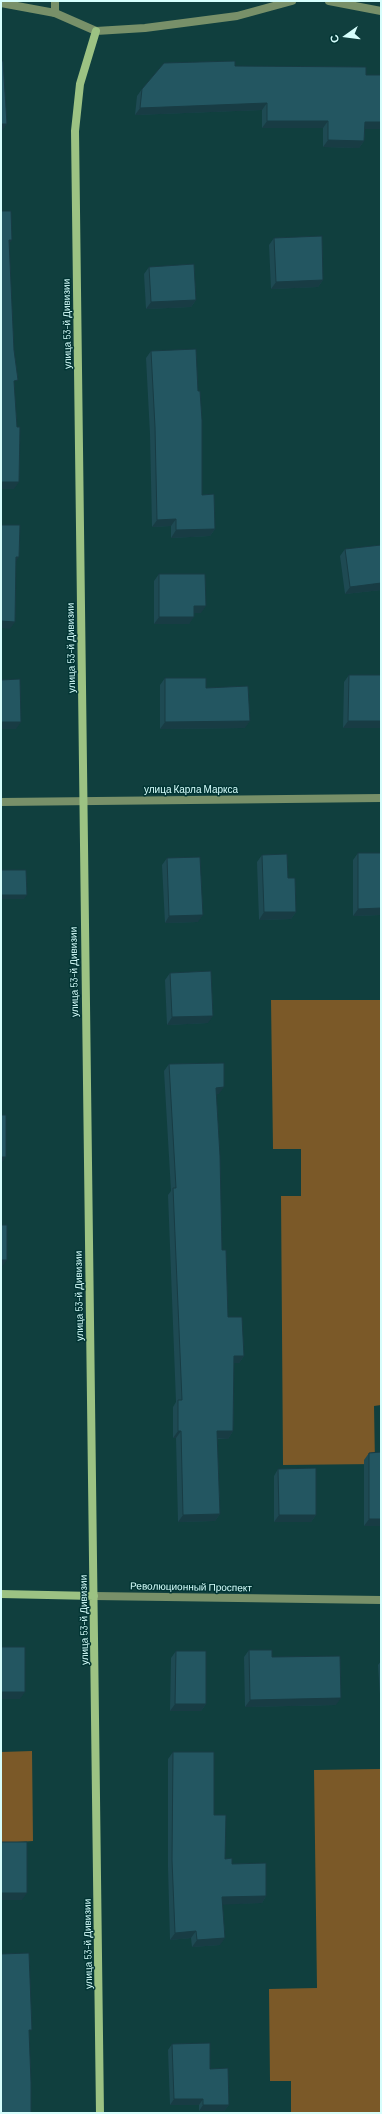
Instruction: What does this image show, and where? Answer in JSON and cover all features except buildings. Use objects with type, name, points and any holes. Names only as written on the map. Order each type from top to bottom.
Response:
[{"type":"street","points":[[55,1],[55,13]]},
{"type":"street","points":[[1,3],[55,13],[96,31],[145,28],[237,16],[292,1]]},
{"type":"street","points":[[328,1],[381,11]]},
{"type":"street","name":"улица 53-й Дивизии","points":[[96,31],[80,84],[75,131],[82,800],[100,2113]]},
{"type":"street","name":"улица Карла Маркса","points":[[1,802],[381,798]]},
{"type":"street","name":"Революционный Проспект","points":[[1,1594],[381,1600]]},
{"type":"shaded area","points":[[271,1000],[381,1000],[381,1405],[374,1406],[375,1464],[283,1465],[281,1196],[301,1196],[301,1149],[273,1149]]},
{"type":"shaded area","points":[[32,1751],[33,1841],[1,1843],[1,1752]]},
{"type":"shaded area","points":[[381,1769],[381,2113],[291,2113],[291,2081],[270,2081],[269,1989],[317,1988],[314,1770]]}]
